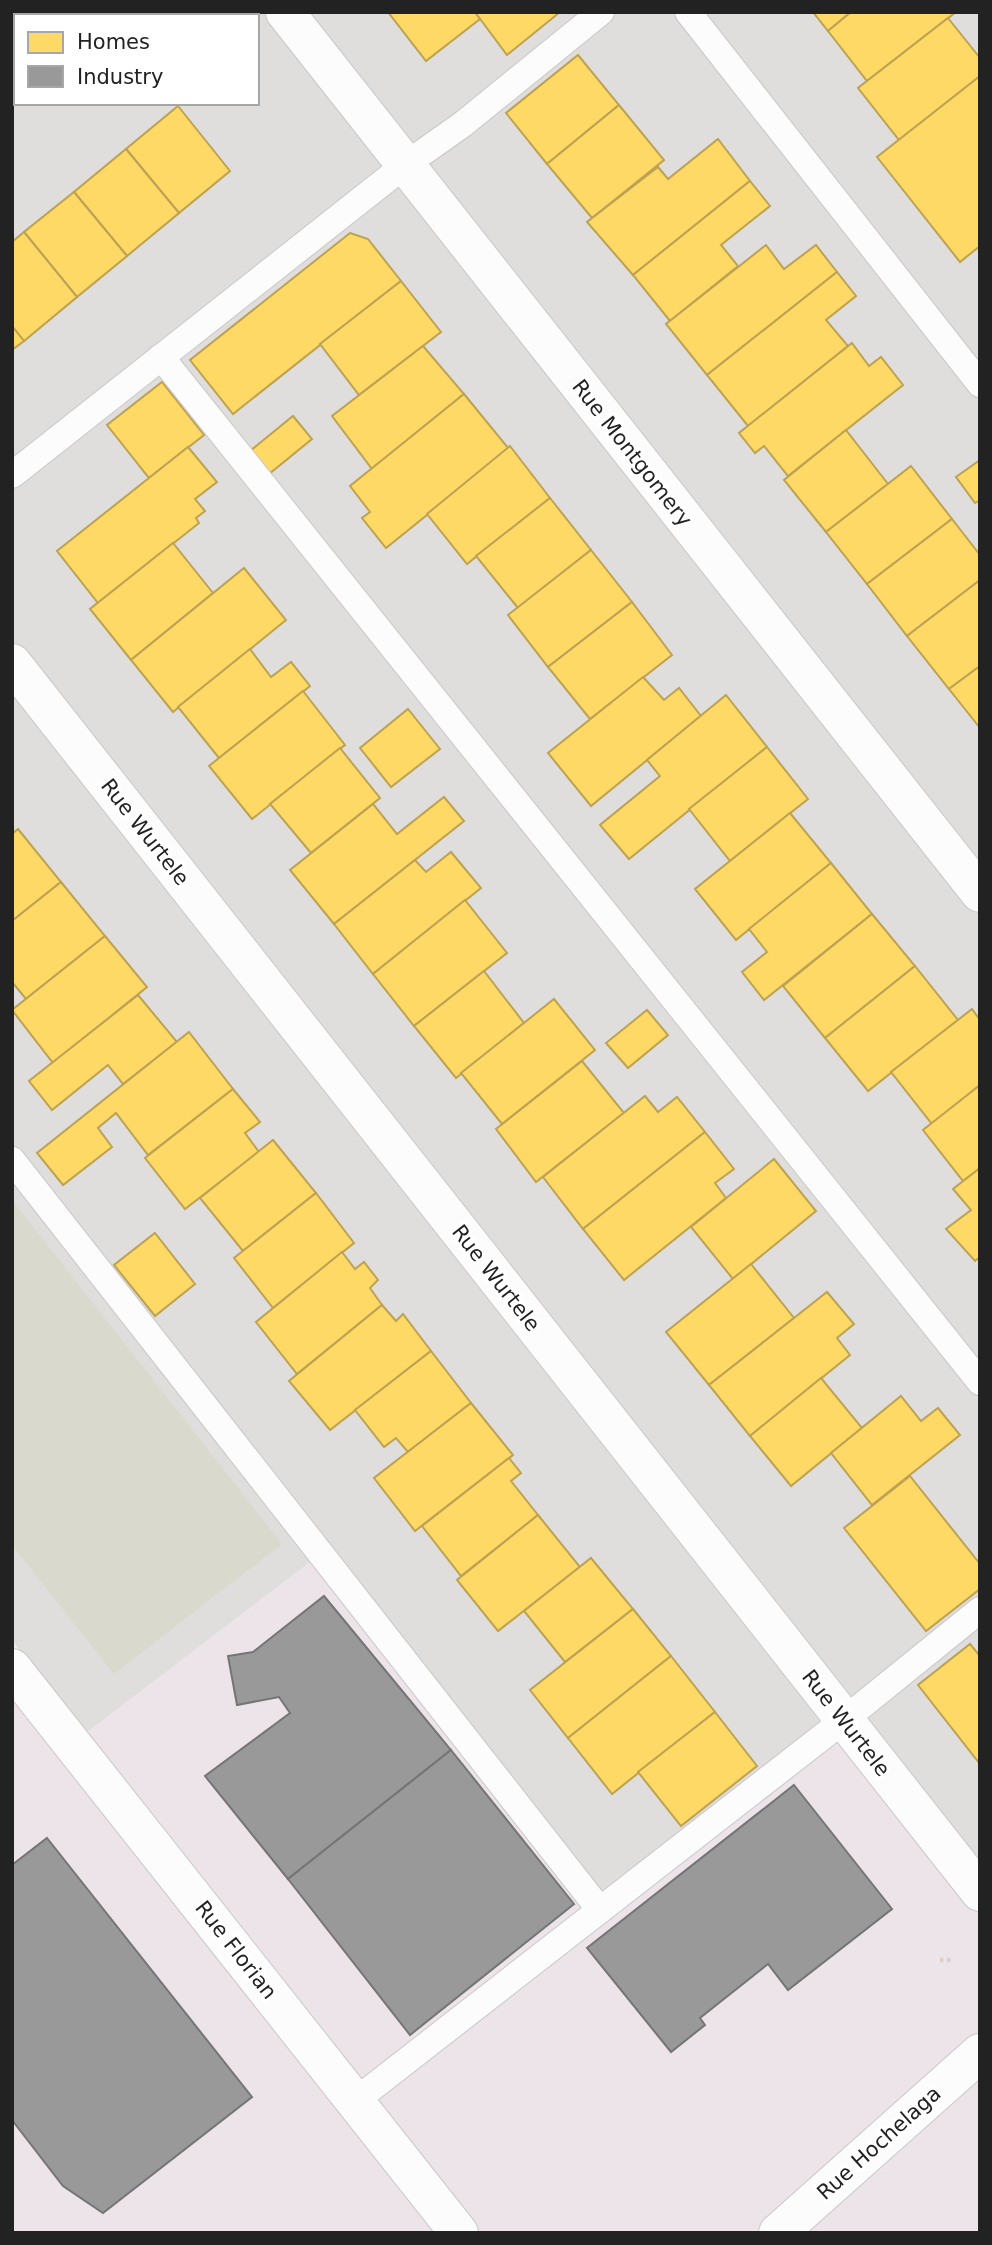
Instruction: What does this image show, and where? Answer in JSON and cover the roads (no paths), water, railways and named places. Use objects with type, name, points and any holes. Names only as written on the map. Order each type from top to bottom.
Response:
[{"type":"street","name":"Rue Montgomery","points":[[285,12],[980,893]]},
{"type":"street","name":"Rue Wurtele","points":[[12,663],[980,1892]]},
{"type":"street","name":"Rue Florian","points":[[12,1668],[459,2233]]},
{"type":"street","name":"Rue Hochelaga","points":[[778,2233],[980,2053]]},
{"type":"lane","points":[[12,475],[405,165],[463,124],[601,12]]},
{"type":"lane","points":[[688,12],[980,384]]},
{"type":"lane","points":[[161,357],[980,1382]]},
{"type":"lane","points":[[12,1160],[600,1910]]},
{"type":"lane","points":[[355,2101],[980,1611]]}]
